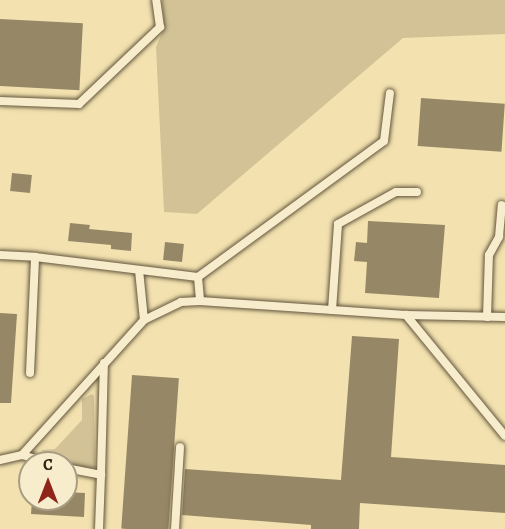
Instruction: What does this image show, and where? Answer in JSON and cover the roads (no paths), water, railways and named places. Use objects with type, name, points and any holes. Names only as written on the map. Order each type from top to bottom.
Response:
[{"type":"lane","points":[[0,101],[79,104],[160,27],[156,0]]},
{"type":"lane","points":[[0,255],[35,257],[198,277],[384,141],[390,93]]},
{"type":"lane","points":[[332,310],[338,224],[396,192],[417,192]]},
{"type":"lane","points":[[487,317],[489,255],[499,237],[502,205]]},
{"type":"lane","points":[[30,373],[35,257]]},
{"type":"lane","points":[[139,270],[144,320]]},
{"type":"lane","points":[[198,277],[200,301]]},
{"type":"lane","points":[[26,451],[144,320],[182,302],[200,301],[406,315],[505,317]]},
{"type":"lane","points":[[406,315],[505,436]]},
{"type":"lane","points":[[99,529],[104,363]]},
{"type":"lane","points":[[175,529],[180,447]]},
{"type":"lane","points":[[0,460],[18,456]]},
{"type":"lane","points":[[78,470],[101,475]]}]
